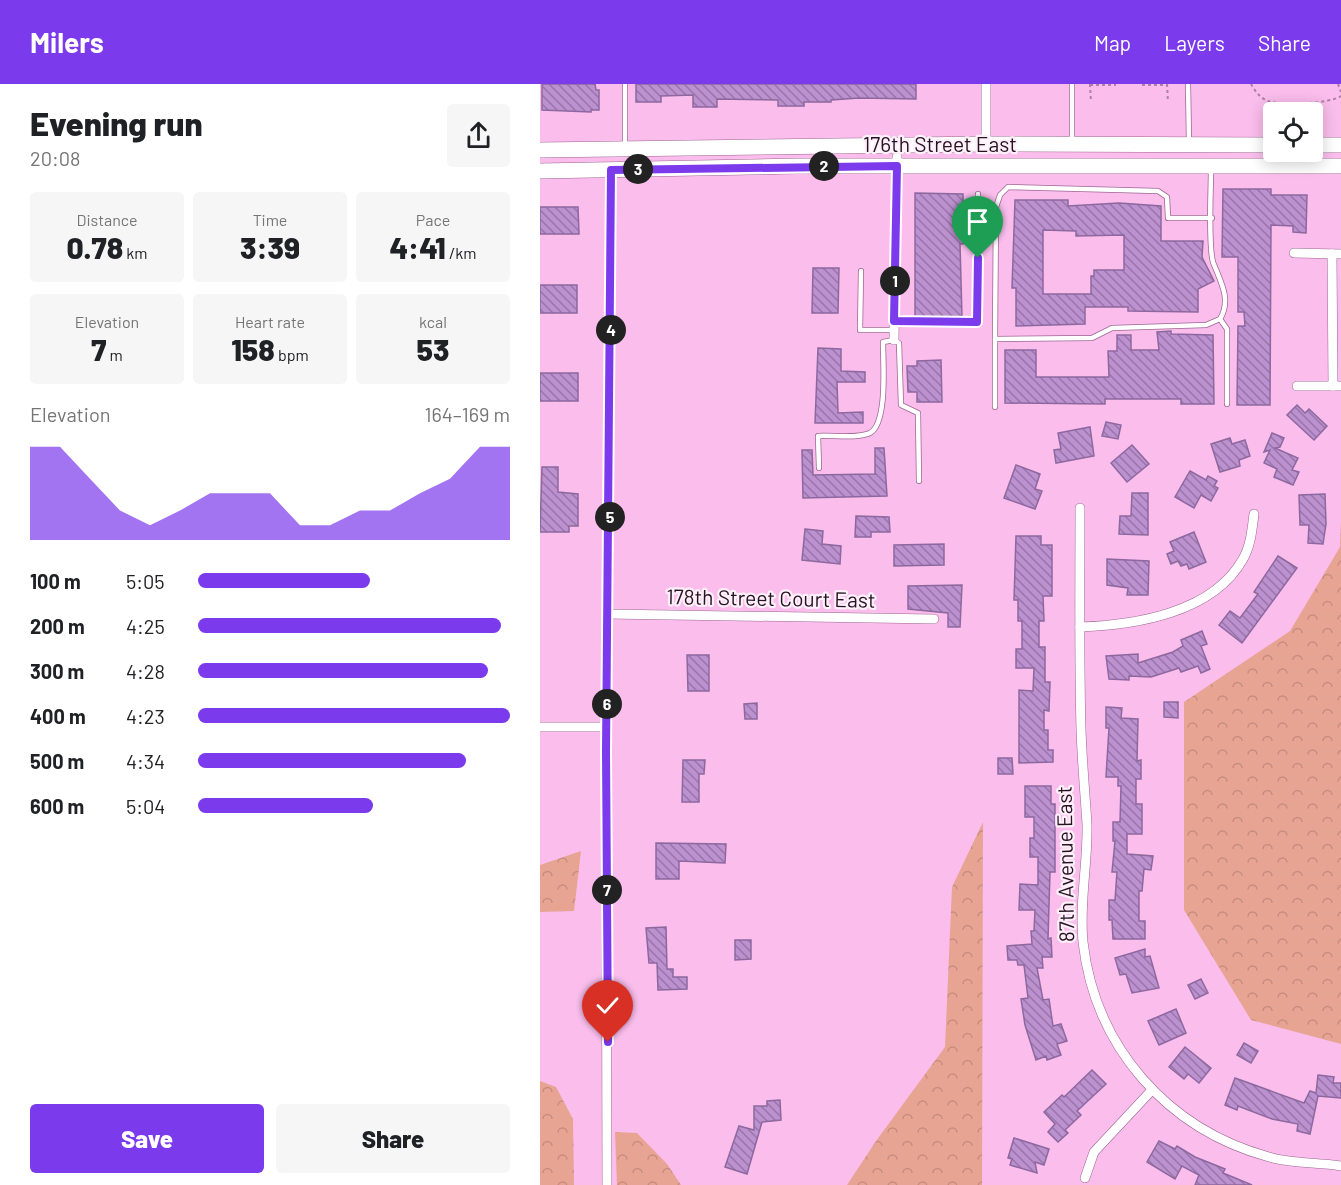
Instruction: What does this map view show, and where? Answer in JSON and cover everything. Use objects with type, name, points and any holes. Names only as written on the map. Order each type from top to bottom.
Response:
[{"type":"main road","name":"176th Street East","points":[[540,150],[986,144],[1263,145]]},
{"type":"main road","points":[[897,162],[977,154],[986,144]]},
{"type":"main road","points":[[1323,145],[1341,145]]},
{"type":"main road","name":"176th Street East","points":[[540,171],[897,162],[1211,166],[1341,165]]},
{"type":"street","points":[[986,84],[986,144]]},
{"type":"street","points":[[894,330],[897,162]]},
{"type":"street","points":[[607,1185],[607,727],[611,170]]},
{"type":"street","points":[[1294,253],[1337,254],[1337,386],[1297,386]]},
{"type":"street","name":"87th Avenue East","points":[[1080,508],[1081,749],[1087,831],[1082,918],[1086,962],[1100,1014],[1127,1061],[1151,1091],[1191,1121],[1255,1153],[1279,1160],[1341,1166]]},
{"type":"street","points":[[1080,627],[1116,626],[1149,620],[1182,609],[1203,597],[1224,581],[1243,560],[1250,541],[1254,514]]},
{"type":"street","name":"178th Street Court East","points":[[608,615],[934,619]]},
{"type":"street","points":[[540,727],[607,727]]},
{"type":"street","points":[[1085,1178],[1094,1152],[1151,1091]]},
{"type":"lane","points":[[625,84],[625,149]]},
{"type":"lane","points":[[1072,84],[1072,144]]},
{"type":"lane","points":[[1188,84],[1189,145]]},
{"type":"lane","points":[[995,339],[1092,338],[1112,328],[1206,325],[1220,319],[1224,310],[1224,286],[1212,258],[1211,166]]},
{"type":"lane","points":[[995,407],[996,207],[1000,195],[1008,187],[1158,191],[1167,197],[1168,218],[1212,218]]},
{"type":"lane","points":[[861,271],[860,330],[894,330],[977,322],[978,194]]},
{"type":"lane","points":[[1220,319],[1227,329],[1227,404]]},
{"type":"lane","points":[[819,468],[818,436],[866,434],[877,427],[882,413],[883,342],[894,330]]},
{"type":"lane","points":[[894,330],[899,343],[901,405],[918,413],[919,481]]},
{"type":"path","points":[[1142,85],[1167,84],[1168,102]]},
{"type":"path","points":[[1251,84],[1260,96],[1273,102],[1324,102],[1341,94],[1338,84]]},
{"type":"path","points":[[1091,102],[1090,85],[1116,85]]},
{"type":"green space","points":[[1341,520],[1341,1044],[1251,1020],[1184,910],[1184,702],[1290,631],[1340,547]]},
{"type":"green space","points":[[983,822],[982,1185],[847,1185],[876,1141],[945,1047],[952,887]]},
{"type":"green space","points":[[581,851],[574,911],[540,912],[540,865]]},
{"type":"green space","points":[[540,1081],[556,1087],[573,1119],[574,1185],[540,1185]]},
{"type":"green space","points":[[615,1132],[637,1133],[667,1164],[681,1185],[617,1185]]},
{"type":"building","points":[[542,84],[595,84],[596,90],[599,90],[599,110],[591,110],[591,112],[542,110]]},
{"type":"building","points":[[636,84],[916,84],[916,99],[859,98],[831,100],[831,102],[804,102],[804,106],[778,106],[778,100],[717,99],[717,107],[693,107],[693,95],[661,96],[661,102],[636,102]]},
{"type":"building","points":[[1223,189],[1271,189],[1271,195],[1307,195],[1306,233],[1293,232],[1293,226],[1271,225],[1270,405],[1237,405],[1238,326],[1245,326],[1244,312],[1238,312],[1238,257],[1222,257]]},
{"type":"building","points":[[915,193],[963,194],[963,244],[960,244],[962,317],[915,317]]},
{"type":"building","points":[[1015,200],[1068,200],[1068,206],[1119,203],[1161,206],[1161,241],[1203,241],[1202,257],[1214,281],[1198,289],[1198,312],[1128,311],[1128,307],[1085,307],[1085,324],[1016,326],[1016,288],[1012,288]],"holes":[[[1043,230],[1076,231],[1076,236],[1124,235],[1124,270],[1094,270],[1094,276],[1091,276],[1091,294],[1043,294]]]},
{"type":"building","points":[[540,207],[578,207],[579,234],[540,234]]},
{"type":"building","points":[[813,268],[839,268],[838,313],[812,313]]},
{"type":"building","points":[[540,285],[577,285],[577,313],[540,313]]},
{"type":"building","points":[[1171,331],[1171,334],[1213,335],[1214,404],[1181,404],[1181,399],[1105,399],[1105,404],[1005,403],[1005,350],[1036,350],[1036,377],[1109,377],[1108,351],[1117,351],[1117,335],[1131,335],[1131,350],[1159,350],[1157,332]]},
{"type":"building","points":[[818,348],[841,349],[841,371],[865,372],[865,382],[837,382],[838,413],[863,412],[863,423],[815,423]]},
{"type":"building","points":[[941,360],[942,402],[917,402],[917,392],[908,392],[907,366],[917,366],[917,361]]},
{"type":"building","points":[[540,373],[578,373],[578,401],[540,401]]},
{"type":"building","points":[[1297,405],[1305,413],[1309,409],[1327,426],[1314,440],[1287,415]]},
{"type":"building","points":[[1106,422],[1121,425],[1118,439],[1102,436]]},
{"type":"building","points":[[1090,427],[1094,456],[1056,463],[1054,450],[1061,449],[1058,433]]},
{"type":"building","points":[[1272,433],[1284,438],[1280,447],[1275,448],[1298,458],[1292,470],[1299,472],[1293,485],[1274,477],[1277,469],[1264,463],[1270,450],[1264,452]]},
{"type":"building","points":[[1230,438],[1232,444],[1245,440],[1250,456],[1239,460],[1240,466],[1220,472],[1211,444]]},
{"type":"building","points":[[1132,445],[1149,464],[1127,482],[1111,463]]},
{"type":"building","points":[[875,448],[884,448],[887,496],[803,498],[802,450],[812,450],[813,475],[875,474]]},
{"type":"building","points":[[1016,465],[1040,474],[1035,489],[1042,491],[1035,509],[1004,498]]},
{"type":"building","points":[[542,467],[558,467],[558,492],[578,494],[578,526],[569,526],[569,532],[540,532]]},
{"type":"building","points":[[1190,471],[1206,480],[1208,476],[1217,481],[1214,486],[1218,488],[1211,501],[1201,495],[1194,508],[1175,497]]},
{"type":"building","points":[[1132,493],[1148,493],[1148,535],[1119,534],[1120,516],[1131,516]]},
{"type":"building","points":[[1325,494],[1326,524],[1323,544],[1308,543],[1309,525],[1300,525],[1299,495]]},
{"type":"building","points":[[856,516],[889,517],[890,532],[871,532],[871,537],[855,537]]},
{"type":"building","points":[[805,529],[823,531],[822,544],[841,546],[840,564],[802,560]]},
{"type":"building","points":[[1194,532],[1206,562],[1189,569],[1187,564],[1181,566],[1178,561],[1171,564],[1167,554],[1174,551],[1170,542]]},
{"type":"building","points":[[1016,536],[1041,536],[1041,545],[1052,545],[1052,596],[1043,596],[1044,621],[1039,621],[1039,647],[1045,647],[1045,682],[1050,682],[1049,711],[1044,710],[1044,730],[1048,730],[1048,750],[1053,750],[1053,762],[1019,763],[1019,690],[1033,691],[1034,668],[1016,668],[1016,649],[1022,649],[1022,621],[1018,621],[1018,600],[1014,600]]},
{"type":"building","points":[[944,544],[944,565],[894,566],[894,545]]},
{"type":"building","points":[[1278,556],[1297,568],[1242,643],[1219,625],[1230,611],[1240,618],[1258,594],[1254,592]]},
{"type":"building","points":[[1107,559],[1149,561],[1148,595],[1127,595],[1128,588],[1107,585]]},
{"type":"building","points":[[962,585],[960,627],[948,627],[948,613],[908,609],[908,586]]},
{"type":"building","points":[[1202,631],[1207,644],[1201,646],[1210,669],[1201,673],[1198,666],[1181,672],[1179,668],[1151,677],[1129,676],[1129,680],[1109,679],[1106,656],[1138,654],[1138,663],[1173,652],[1183,646],[1181,640]]},
{"type":"building","points":[[687,655],[709,655],[709,691],[688,691]]},
{"type":"building","points":[[1164,702],[1178,702],[1178,718],[1164,717]]},
{"type":"building","points":[[757,703],[757,719],[745,719],[744,704]]},
{"type":"building","points":[[1106,707],[1122,708],[1121,718],[1138,719],[1137,761],[1141,760],[1141,779],[1136,779],[1136,804],[1142,804],[1142,834],[1127,834],[1127,854],[1153,856],[1151,870],[1144,869],[1142,891],[1139,891],[1139,921],[1145,921],[1145,939],[1113,939],[1112,920],[1109,920],[1109,900],[1115,900],[1117,872],[1112,872],[1115,841],[1113,841],[1113,822],[1120,822],[1121,786],[1118,786],[1118,777],[1106,777],[1109,728],[1106,728]]},
{"type":"building","points":[[998,758],[1012,758],[1013,774],[998,774]]},
{"type":"building","points":[[683,760],[705,760],[704,774],[699,774],[699,802],[682,802]]},
{"type":"building","points":[[1025,786],[1051,786],[1051,804],[1055,804],[1055,872],[1050,872],[1048,939],[1051,938],[1052,957],[1042,957],[1043,968],[1037,968],[1043,1000],[1049,999],[1053,1026],[1061,1024],[1067,1041],[1057,1044],[1061,1055],[1047,1060],[1046,1056],[1036,1060],[1025,1025],[1021,999],[1028,998],[1024,965],[1018,965],[1017,960],[1008,960],[1007,946],[1032,944],[1031,931],[1034,931],[1035,910],[1019,910],[1020,884],[1038,885],[1038,857],[1030,857],[1030,838],[1034,838],[1034,817],[1025,817]]},
{"type":"building","points":[[656,843],[726,844],[725,863],[679,861],[679,879],[656,879]]},
{"type":"building","points":[[666,927],[667,969],[673,969],[673,977],[687,977],[687,989],[658,990],[657,963],[649,963],[646,928]]},
{"type":"building","points":[[735,940],[751,940],[751,959],[735,960]]},
{"type":"building","points":[[1145,949],[1145,957],[1150,956],[1159,988],[1132,993],[1126,974],[1120,975],[1115,958]]},
{"type":"building","points":[[1201,979],[1208,993],[1195,999],[1188,985]]},
{"type":"building","points":[[1176,1009],[1186,1033],[1159,1045],[1148,1021]]},
{"type":"building","points":[[1244,1043],[1258,1051],[1251,1063],[1237,1055]]},
{"type":"building","points":[[1185,1047],[1211,1068],[1199,1083],[1188,1074],[1184,1079],[1169,1067]]},
{"type":"building","points":[[1092,1070],[1106,1084],[1077,1111],[1081,1115],[1065,1130],[1068,1133],[1058,1142],[1048,1132],[1055,1124],[1044,1112],[1062,1095],[1064,1097]]},
{"type":"building","points":[[1318,1075],[1334,1077],[1333,1083],[1341,1083],[1341,1098],[1318,1096],[1310,1134],[1297,1131],[1298,1124],[1272,1119],[1238,1106],[1237,1110],[1225,1105],[1235,1078],[1304,1103],[1310,1091],[1316,1093]]},
{"type":"building","points":[[780,1100],[781,1120],[762,1122],[747,1174],[725,1167],[739,1126],[754,1130],[754,1106],[767,1106],[767,1101]]},
{"type":"building","points":[[1014,1138],[1049,1149],[1044,1165],[1035,1162],[1037,1173],[1010,1165],[1012,1159],[1008,1158]]},
{"type":"building","points":[[1159,1141],[1175,1149],[1177,1146],[1195,1157],[1225,1169],[1223,1173],[1252,1185],[1195,1185],[1199,1175],[1182,1166],[1175,1179],[1147,1162]]},
{"type":"route","points":[[608,1042],[606,751],[610,508],[611,170],[897,166],[894,321],[977,322],[978,258]]}]
